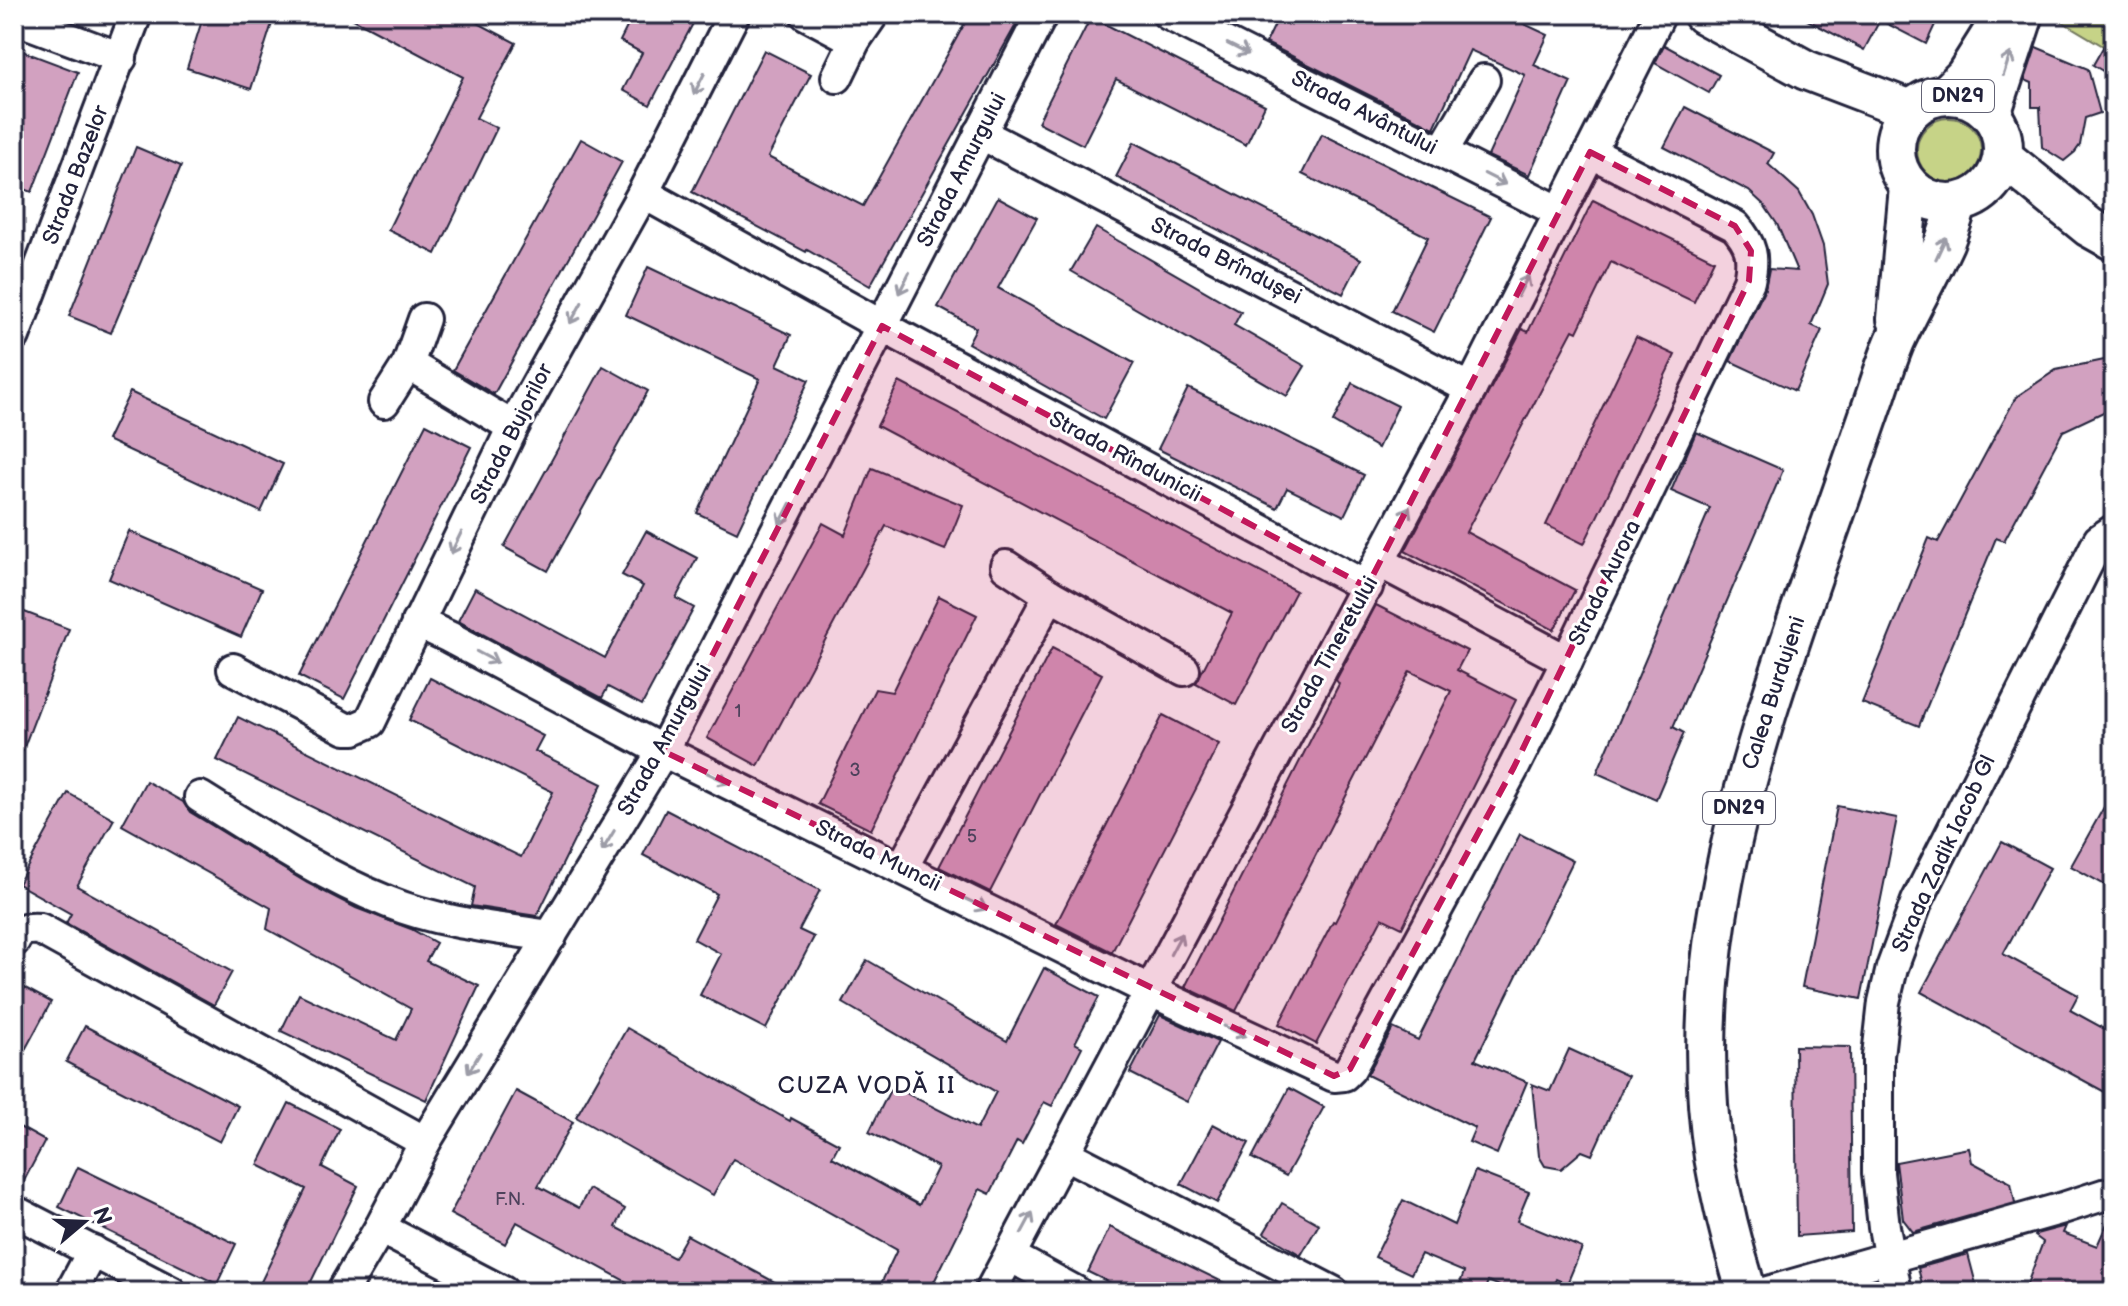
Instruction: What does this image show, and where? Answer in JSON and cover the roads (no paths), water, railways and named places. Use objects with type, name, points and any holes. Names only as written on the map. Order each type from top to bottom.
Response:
[{"type":"main road","name":"DN29","points":[[1703,14],[1903,126]]},
{"type":"main road","points":[[1946,95],[1965,76],[2004,14]]},
{"type":"main road","points":[[1991,114],[2024,14]]},
{"type":"main road","name":"DN29","points":[[1909,187],[1895,158],[1903,126],[1922,102],[1946,95],[1963,97],[1978,103],[1991,114],[2003,142],[2003,157],[1994,181],[1971,197]]},
{"type":"main road","points":[[2003,157],[2102,234]]},
{"type":"main road","points":[[1909,187],[1923,198],[1940,203],[1971,197],[2102,234]]},
{"type":"main road","name":"Calea Burdujeni","points":[[1895,342],[1909,187]]},
{"type":"main road","name":"Calea Burdujeni","points":[[1747,1292],[1723,1208],[1707,1083],[1707,1009],[1712,950],[1730,843],[1757,740],[1895,342],[1945,241],[1971,197]]},
{"type":"street","name":"Strada Bazelor","points":[[14,336],[136,14]]},
{"type":"street","name":"Strada Bujorilor","points":[[233,669],[346,729],[370,722],[513,427],[643,193],[734,14]]},
{"type":"street","points":[[806,14],[855,40]]},
{"type":"street","points":[[837,77],[855,40],[873,14]]},
{"type":"street","name":"Strada Amurgului","points":[[342,1292],[425,1142],[663,751],[1042,14]]},
{"type":"street","name":"Strada Avântului","points":[[1168,14],[1560,212]]},
{"type":"street","name":"Strada Tineretului","points":[[990,1292],[1334,644],[1374,575],[1660,14]]},
{"type":"street","points":[[14,18],[121,58]]},
{"type":"street","points":[[1442,152],[1484,80]]},
{"type":"street","name":"Strada Brîndușei","points":[[980,133],[1471,389]]},
{"type":"street","name":"Strada Aurora","points":[[1344,1075],[1507,781],[1749,281],[1751,251],[1745,237],[1735,226],[1590,152]]},
{"type":"street","points":[[643,193],[882,326]]},
{"type":"street","points":[[384,402],[408,364],[424,319]]},
{"type":"street","name":"Strada Rîndunicii","points":[[882,326],[1374,575],[1567,661]]},
{"type":"street","points":[[408,364],[513,427]]},
{"type":"street","name":"Strada Zadik Iacob Gl","points":[[1896,1292],[1878,1173],[1878,1056],[1884,1002],[1892,968],[1917,901],[2099,540],[2114,530]]},
{"type":"street","points":[[1006,566],[1050,595],[1184,670]]},
{"type":"street","points":[[902,868],[1050,595]]},
{"type":"street","name":"Strada Muncii","points":[[417,622],[663,751],[1151,991],[1334,1076],[1344,1075]]},
{"type":"street","points":[[200,797],[312,866],[390,903],[456,922],[551,936]]},
{"type":"street","points":[[21,935],[40,929],[425,1142]]},
{"type":"street","points":[[1065,1154],[1313,1287]]},
{"type":"street","points":[[1768,1292],[2114,1194]]},
{"type":"street","points":[[14,1211],[171,1292]]},
{"type":"street","points":[[380,1228],[503,1292]]},
{"type":"street","points":[[71,1292],[93,1251]]},
{"type":"street","points":[[1010,1256],[1076,1292]]},
{"type":"district","name":"CUZA VODĂ II","points":[[867,1085]]}]
